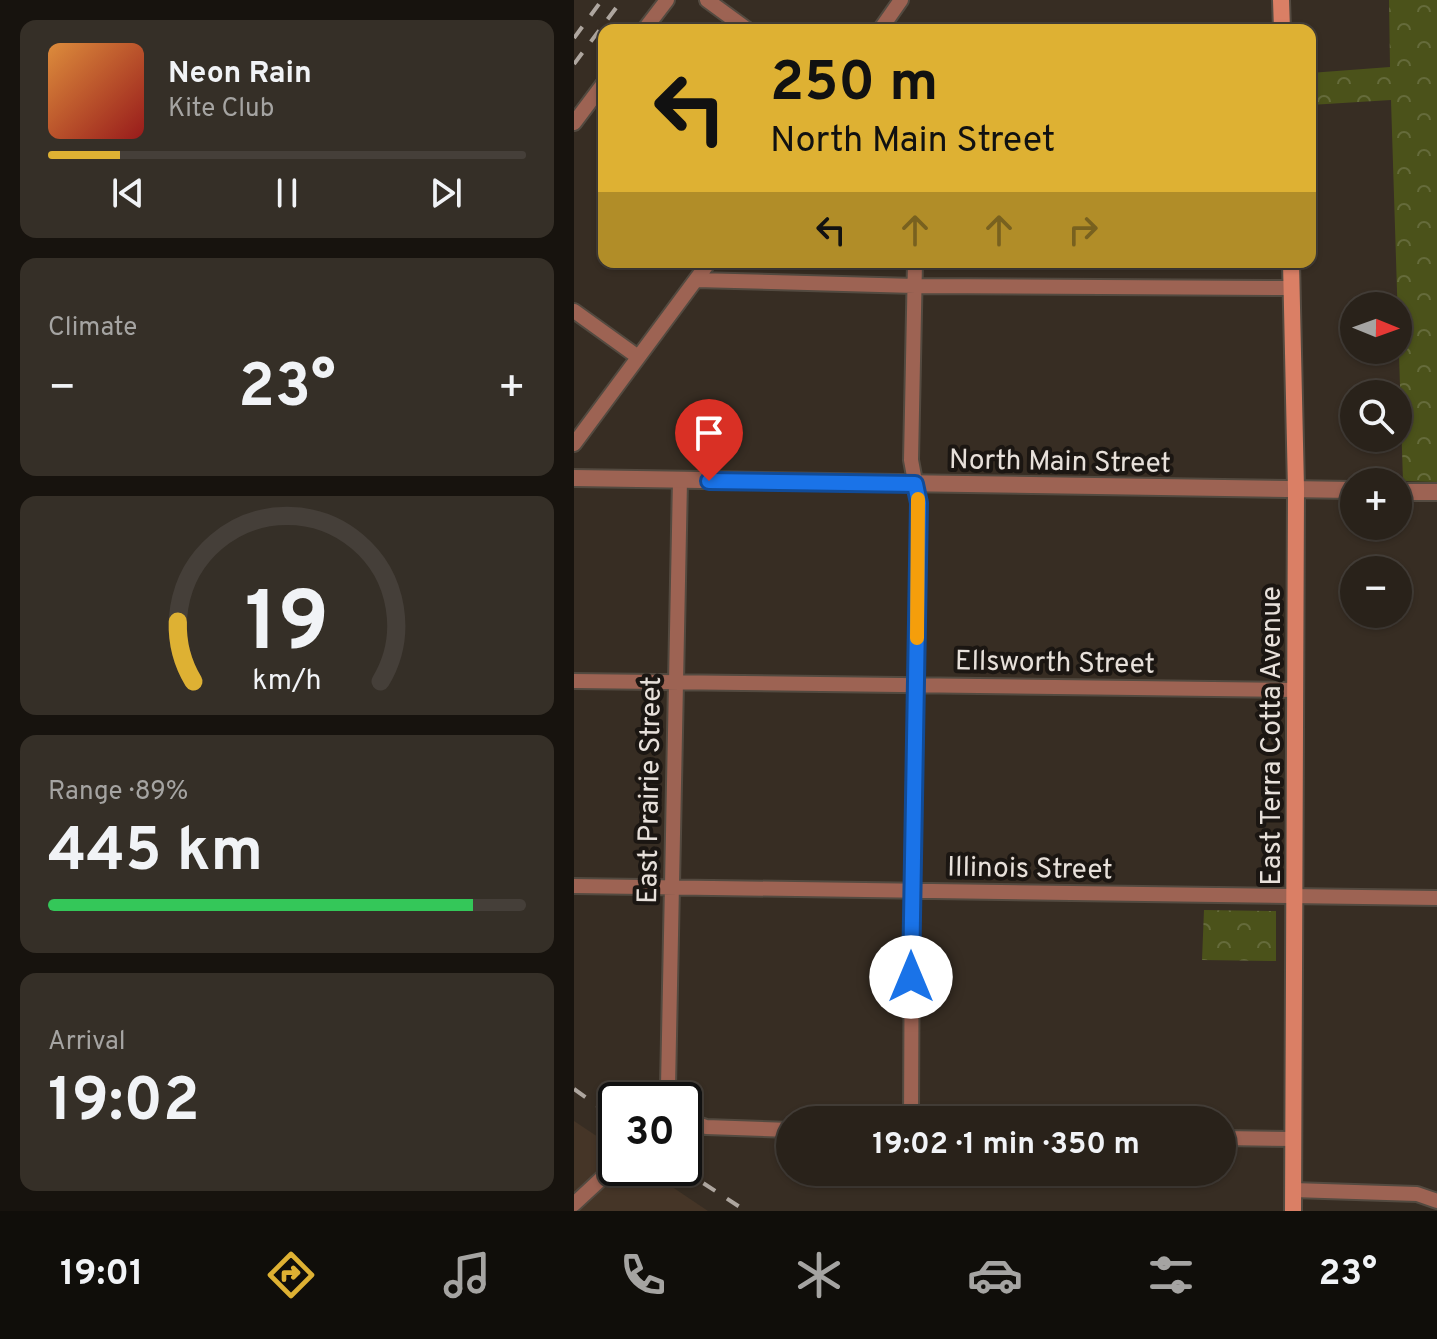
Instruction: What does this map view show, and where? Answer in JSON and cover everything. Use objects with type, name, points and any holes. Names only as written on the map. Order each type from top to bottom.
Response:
[{"type":"main road","points":[[1281,0],[1282,24]]},
{"type":"main road","name":"East Terra Cotta Avenue","points":[[1291,268],[1296,489],[1293,1211]]},
{"type":"street","points":[[649,24],[667,0]]},
{"type":"street","points":[[707,0],[740,24]]},
{"type":"street","points":[[884,24],[901,0]]},
{"type":"street","points":[[574,123],[598,91]]},
{"type":"street","points":[[574,444],[705,268]]},
{"type":"street","points":[[911,1106],[919,503],[911,460],[915,268]]},
{"type":"street","points":[[696,280],[915,286],[1292,288]]},
{"type":"street","points":[[574,311],[638,357]]},
{"type":"street","name":"North Main Street","points":[[574,478],[1340,490]]},
{"type":"street","name":"East Prairie Street","points":[[668,1082],[680,480]]},
{"type":"street","points":[[1412,492],[1437,492]]},
{"type":"street","name":"Ellsworth Street","points":[[574,681],[1296,690]]},
{"type":"street","name":"Illinois Street","points":[[574,886],[1437,898]]},
{"type":"street","points":[[702,1126],[776,1130]]},
{"type":"street","points":[[1236,1138],[1293,1139]]},
{"type":"street","points":[[574,1204],[598,1182]]},
{"type":"street","points":[[1293,1190],[1417,1194],[1437,1201]]},
{"type":"shaded area","points":[[574,1121],[598,1137],[598,1186],[671,1186],[708,1211],[574,1211]]},
{"type":"green space","points":[[1389,0],[1437,0],[1437,482],[1412,481],[1412,468],[1403,468],[1402,452],[1412,452],[1412,380],[1400,380],[1399,364],[1412,364],[1412,292],[1397,292],[1391,100],[1316,105],[1316,73],[1390,67]]},
{"type":"green space","points":[[1204,910],[1276,911],[1276,961],[1202,960]]},
{"type":"railway","points":[[574,38],[602,0]]},
{"type":"railway","points":[[604,24],[622,0]]},
{"type":"railway","points":[[574,64],[598,32]]},
{"type":"railway","points":[[574,1089],[598,1106]]},
{"type":"railway","points":[[702,1182],[746,1211]]},
{"type":"slow traffic","points":[[917,638],[918,499]]},
{"type":"route","points":[[709,481],[915,484],[919,503],[911,977]]}]
